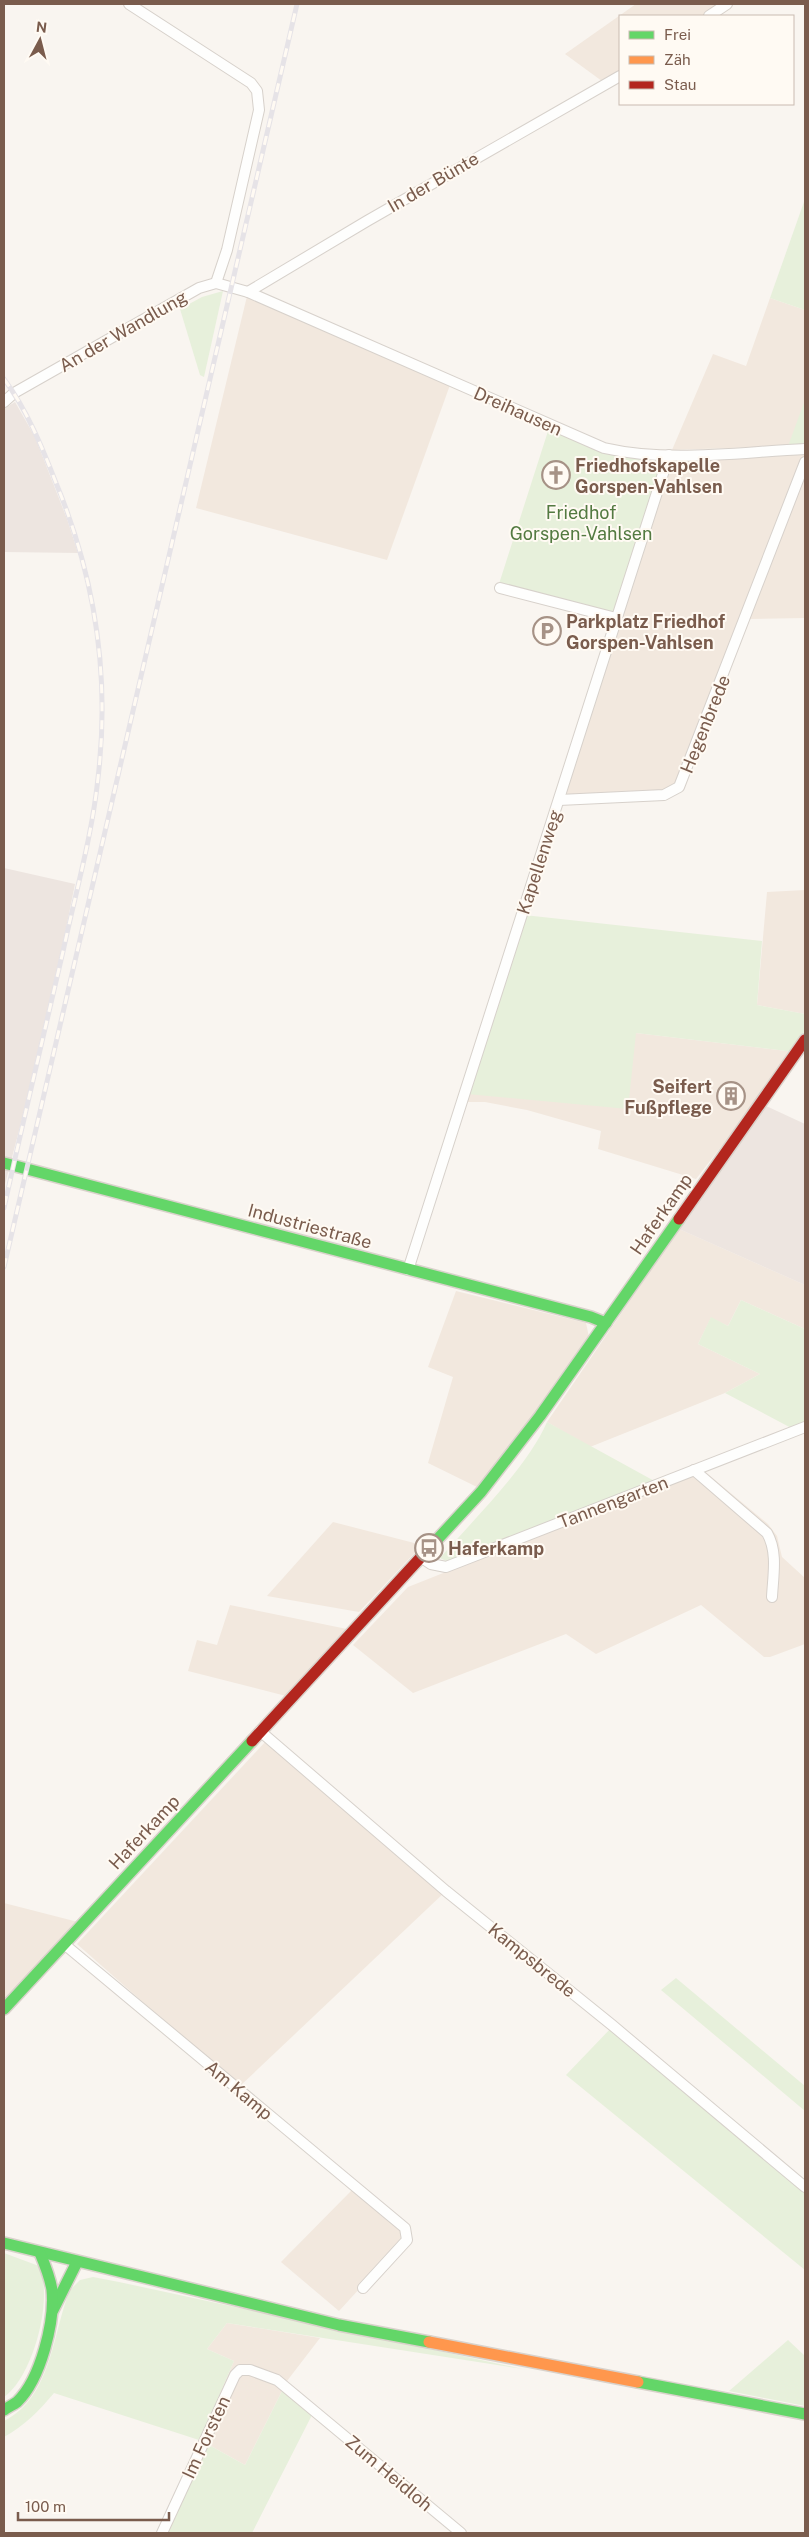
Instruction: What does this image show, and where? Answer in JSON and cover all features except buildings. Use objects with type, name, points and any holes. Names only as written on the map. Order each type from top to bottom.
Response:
[{"type":"street","points":[[128,4],[251,83],[257,91],[259,110],[227,250],[216,283],[248,292]]},
{"type":"street","points":[[710,15],[727,4]]},
{"type":"street","name":"In der Bünte","points":[[248,292],[366,220],[619,77]]},
{"type":"street","name":"An der Wandlung","points":[[4,402],[14,393],[199,288],[216,283]]},
{"type":"street","name":"Dreihausen","points":[[248,292],[604,448],[622,452],[669,455],[805,449]]},
{"type":"street","name":"Kapellenweg","points":[[408,1270],[669,455]]},
{"type":"street","name":"Hegenbrede","points":[[559,800],[664,794],[679,787],[805,462]]},
{"type":"street","points":[[500,588],[616,618]]},
{"type":"street","name":"Haferkamp","points":[[4,2009],[481,1492],[510,1456],[606,1324],[805,1040]]},
{"type":"street","name":"Industriestraße","points":[[4,1163],[591,1317],[606,1324]]},
{"type":"street","name":"Tannengarten","points":[[422,1558],[431,1564],[446,1567],[805,1427]]},
{"type":"street","points":[[694,1470],[735,1504],[770,1538],[774,1552],[772,1597]]},
{"type":"street","name":"Kampsbrede","points":[[260,1731],[446,1891],[612,2025],[805,2187]]},
{"type":"street","name":"Am Kamp","points":[[64,1944],[405,2228],[406,2240],[363,2288]]},
{"type":"street","points":[[4,2243],[71,2261],[339,2325],[805,2414]]},
{"type":"street","points":[[40,2253],[50,2275],[53,2310]]},
{"type":"street","points":[[52,2292],[55,2279],[71,2261]]},
{"type":"street","points":[[4,2410],[17,2402],[39,2365],[53,2310],[71,2261]]},
{"type":"street","name":"Zum Heidloh","points":[[240,2370],[250,2370],[277,2380],[461,2533]]},
{"type":"street","name":"Im Forsten","points":[[162,2533],[235,2375],[240,2370]]},
{"type":"shaded area","points":[[636,4],[725,4],[708,15],[620,15]]},
{"type":"shaded area","points":[[619,16],[619,75],[606,84],[565,54]]},
{"type":"shaded area","points":[[248,292],[450,385],[387,560],[196,508]]},
{"type":"shaded area","points":[[770,298],[805,310],[805,618],[748,619],[678,785],[665,791],[567,797],[564,792],[672,458],[788,446],[672,450],[713,354],[746,366]]},
{"type":"shaded area","points":[[15,402],[35,437],[67,519],[78,553],[4,552],[4,409]]},
{"type":"shaded area","points":[[4,868],[75,884],[46,1027],[4,1188]]},
{"type":"shaded area","points":[[805,890],[805,1014],[757,1005],[767,892]]},
{"type":"shaded area","points":[[636,1033],[795,1052],[696,1179],[598,1149],[601,1131],[527,1110],[485,1102],[465,1102],[467,1094]]},
{"type":"shaded area","points":[[764,1105],[805,1124],[805,1285],[679,1229]]},
{"type":"shaded area","points":[[679,1229],[805,1285],[805,1329],[741,1300],[728,1326],[711,1318],[698,1344],[760,1374],[725,1393],[590,1447],[547,1422]]},
{"type":"shaded area","points":[[456,1291],[586,1323],[589,1337],[537,1411],[477,1487],[428,1463],[453,1377],[428,1367]]},
{"type":"shaded area","points":[[703,1470],[768,1524],[777,1536],[782,1557],[805,1578],[805,1644],[770,1657],[764,1657],[701,1605],[596,1654],[566,1634],[413,1693],[353,1645],[408,1587]]},
{"type":"shaded area","points":[[333,1522],[422,1545],[359,1612],[267,1596]]},
{"type":"shaded area","points":[[230,1605],[347,1629],[286,1696],[188,1671],[197,1640],[217,1645]]},
{"type":"shaded area","points":[[266,1741],[446,1891],[239,2087],[77,1944]]},
{"type":"shaded area","points":[[4,1903],[78,1922],[4,2003]]},
{"type":"shaded area","points":[[353,2189],[402,2229],[403,2241],[339,2311],[281,2262]]},
{"type":"shaded area","points":[[227,2323],[320,2338],[287,2381],[245,2465],[200,2440],[234,2361],[207,2349]]},
{"type":"green space","points":[[805,199],[805,310],[770,298]]},
{"type":"green space","points":[[223,291],[204,377],[200,375],[180,309],[202,297]]},
{"type":"green space","points":[[805,400],[805,446],[788,446]]},
{"type":"green space","name":"Friedhof Gorspen-Vahlsen","points":[[549,428],[582,443],[665,458],[614,617],[498,587]]},
{"type":"green space","points":[[524,915],[762,941],[757,1005],[805,1014],[805,1037],[795,1052],[636,1033],[628,1109],[467,1094]]},
{"type":"green space","points":[[741,1300],[805,1329],[805,1425],[795,1430],[725,1393],[760,1374],[698,1344],[711,1317],[728,1326]]},
{"type":"green space","points":[[547,1422],[658,1483],[450,1563],[440,1558],[513,1475],[538,1439]]},
{"type":"green space","points":[[676,1978],[805,2086],[805,2111],[661,1990]]},
{"type":"green space","points":[[613,2026],[805,2191],[805,2270],[566,2075]]},
{"type":"green space","points":[[4,2253],[39,2266],[43,2280],[44,2297],[38,2336],[32,2355],[24,2373],[4,2397]]},
{"type":"green space","points":[[93,2277],[523,2369],[227,2323],[207,2349],[234,2361],[200,2440],[245,2465],[283,2389],[312,2415],[252,2533],[156,2533],[199,2440],[54,2393],[31,2418],[4,2437],[4,2421],[20,2410],[32,2397],[41,2381],[70,2290],[80,2280]]},
{"type":"green space","points":[[788,2340],[805,2356],[805,2406],[729,2391]]},
{"type":"railway","points":[[4,1267],[297,4]]},
{"type":"railway","points":[[4,379],[27,416],[51,469],[81,555],[90,591],[96,628],[102,703],[98,778],[88,842],[4,1208]]},
{"type":"traffic: fast","points":[[4,1163],[591,1317],[606,1323]]},
{"type":"traffic: fast","points":[[422,1556],[481,1492],[540,1416],[679,1219]]},
{"type":"traffic: fast","points":[[4,2009],[252,1741]]},
{"type":"traffic: fast","points":[[4,2243],[339,2325],[429,2342]]},
{"type":"traffic: fast","points":[[4,2410],[17,2402],[26,2392],[39,2365],[49,2333],[52,2290],[40,2253]]},
{"type":"traffic: fast","points":[[53,2310],[77,2262]]},
{"type":"traffic: fast","points":[[638,2382],[805,2414]]},
{"type":"traffic: slow","points":[[429,2342],[638,2382]]},
{"type":"traffic: jam","points":[[679,1219],[805,1040]]},
{"type":"traffic: jam","points":[[252,1741],[422,1556]]},
{"type":"place","name":"Friedhofskapelle Gorspen-Vahlsen","points":[[556,475]]},
{"type":"place","name":"Parkplatz Friedhof Gorspen-Vahlsen","points":[[547,631]]},
{"type":"place","name":"Seifert Fußpflege","points":[[731,1096]]},
{"type":"place","name":"Haferkamp","points":[[429,1548]]}]
